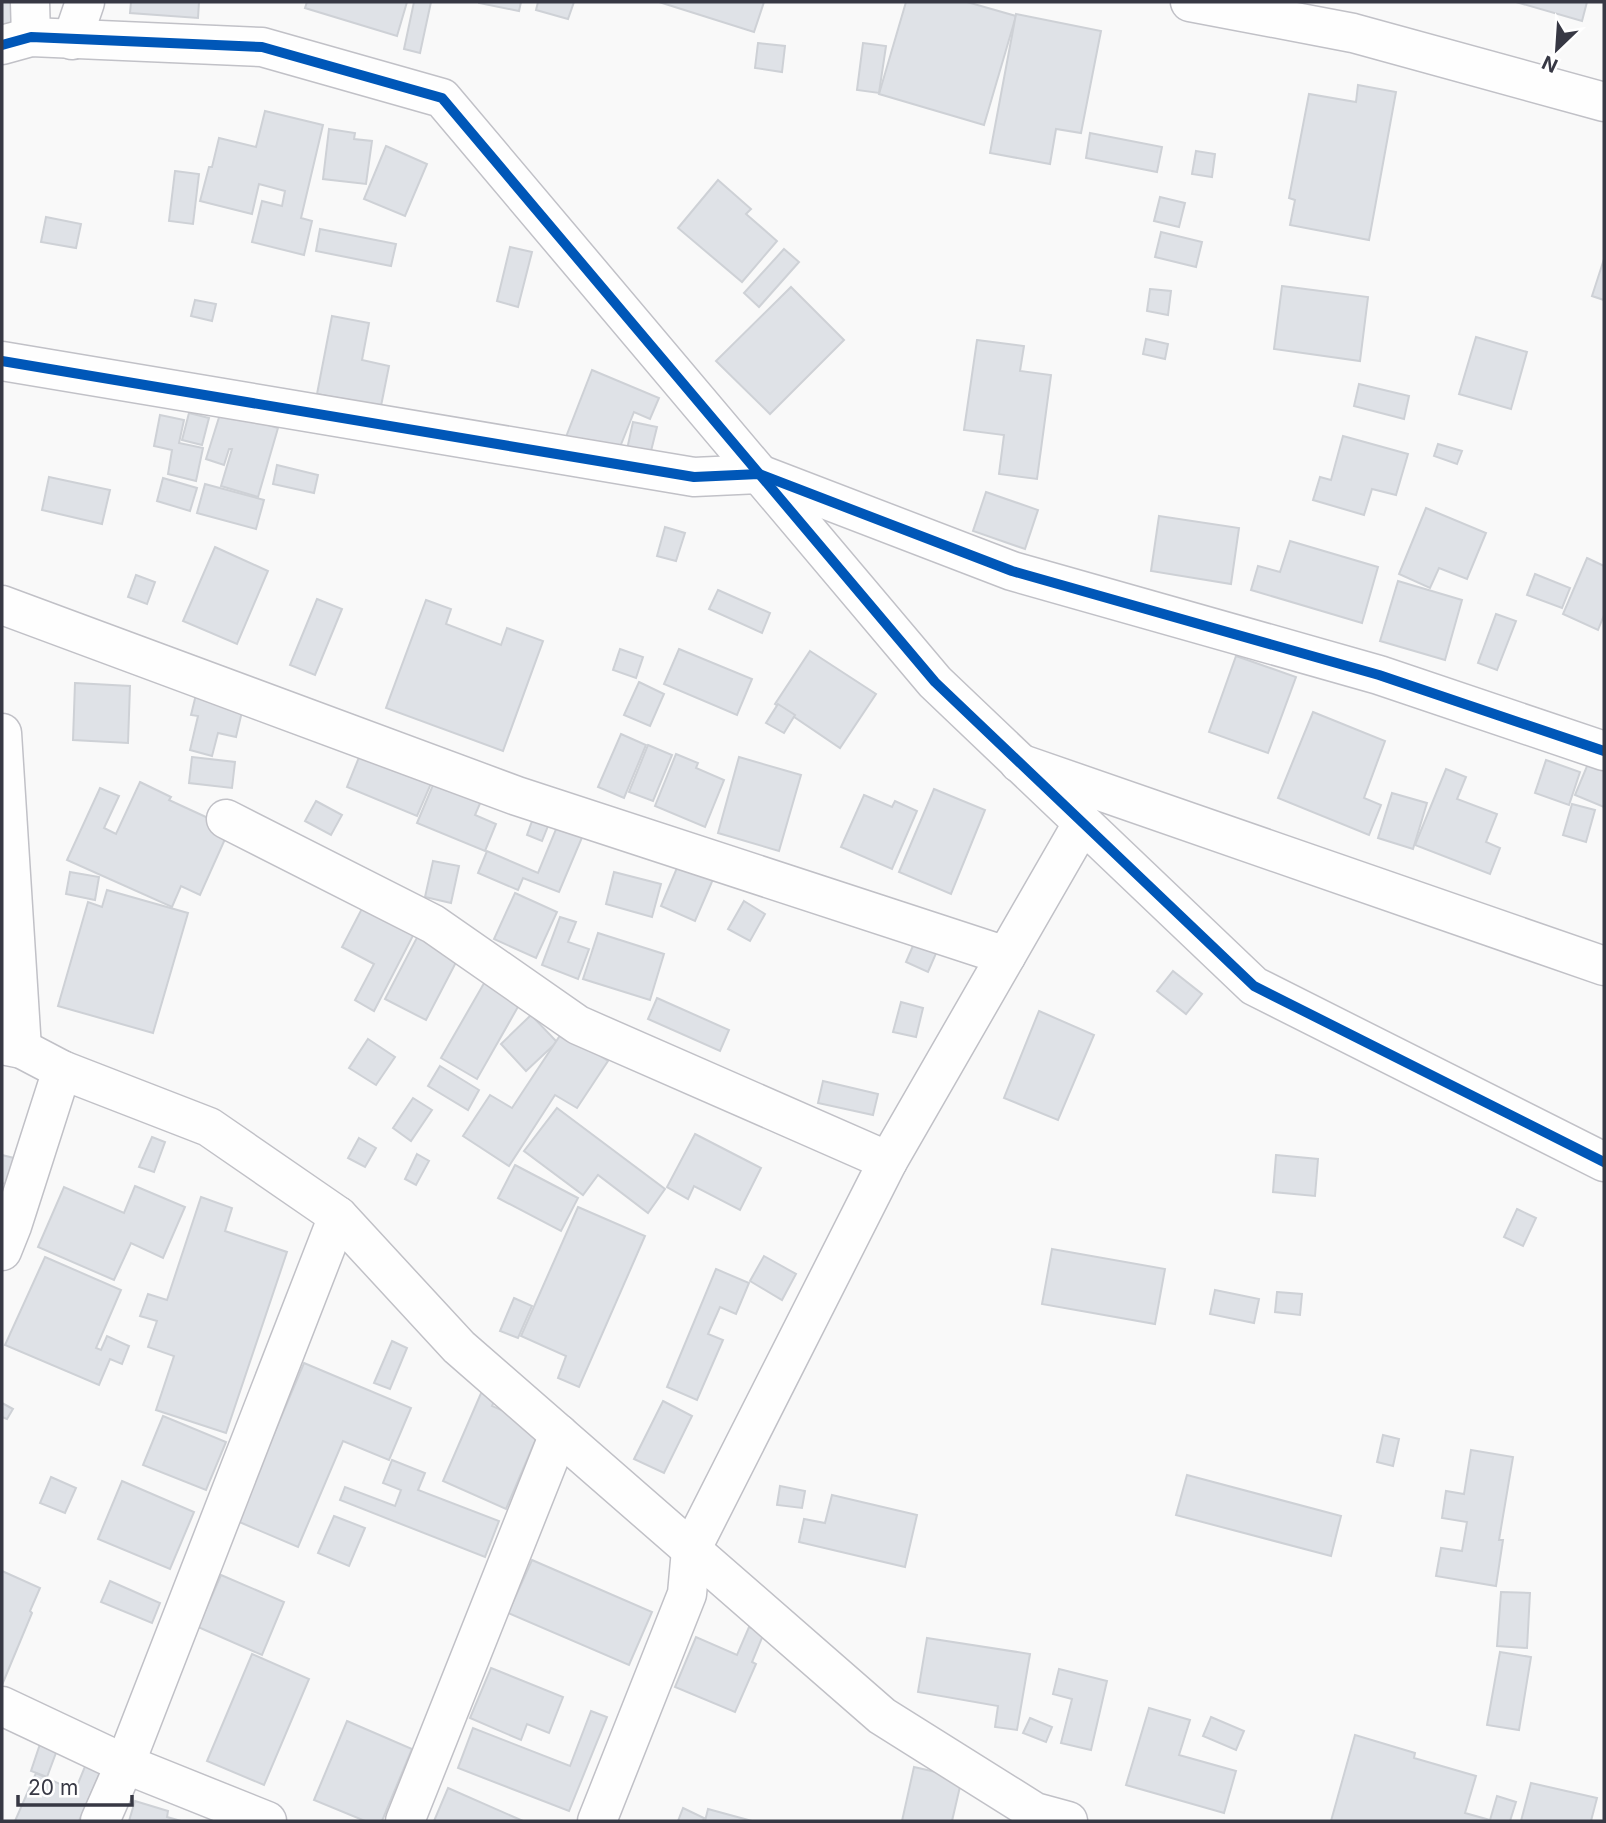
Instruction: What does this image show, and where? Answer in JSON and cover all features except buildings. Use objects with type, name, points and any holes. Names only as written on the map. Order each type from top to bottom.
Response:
[{"type":"street","points":[[72,40],[85,2]]},
{"type":"street","points":[[1190,2],[1353,33],[1604,102]]},
{"type":"street","points":[[21,28],[72,40],[262,47],[442,98],[935,682],[1254,986],[1604,1162]]},
{"type":"street","points":[[2,361],[694,477],[759,474],[1012,570],[1379,675],[1604,751]]},
{"type":"street","points":[[2,605],[517,796],[1006,956]]},
{"type":"street","points":[[2,733],[12,1047],[62,1070],[209,1127],[338,1216],[459,1347],[881,1716],[1035,1812],[1068,1821]]},
{"type":"street","points":[[1018,762],[1604,966]]},
{"type":"street","points":[[226,818],[433,924],[578,1025],[888,1161]]},
{"type":"street","points":[[597,1821],[687,1594],[691,1550],[888,1161],[1082,824]]},
{"type":"street","points":[[2,1251],[62,1070]]},
{"type":"street","points":[[100,1821],[125,1764],[338,1216]]},
{"type":"street","points":[[405,1821],[559,1434]]},
{"type":"street","points":[[2,1706],[125,1764],[267,1821]]},
{"type":"cycle path","points":[[2,45],[31,37],[262,47],[442,98],[935,682],[1254,986],[1604,1162]]},
{"type":"cycle path","points":[[2,361],[694,477],[759,474],[1012,571],[1379,675],[1604,751]]}]
